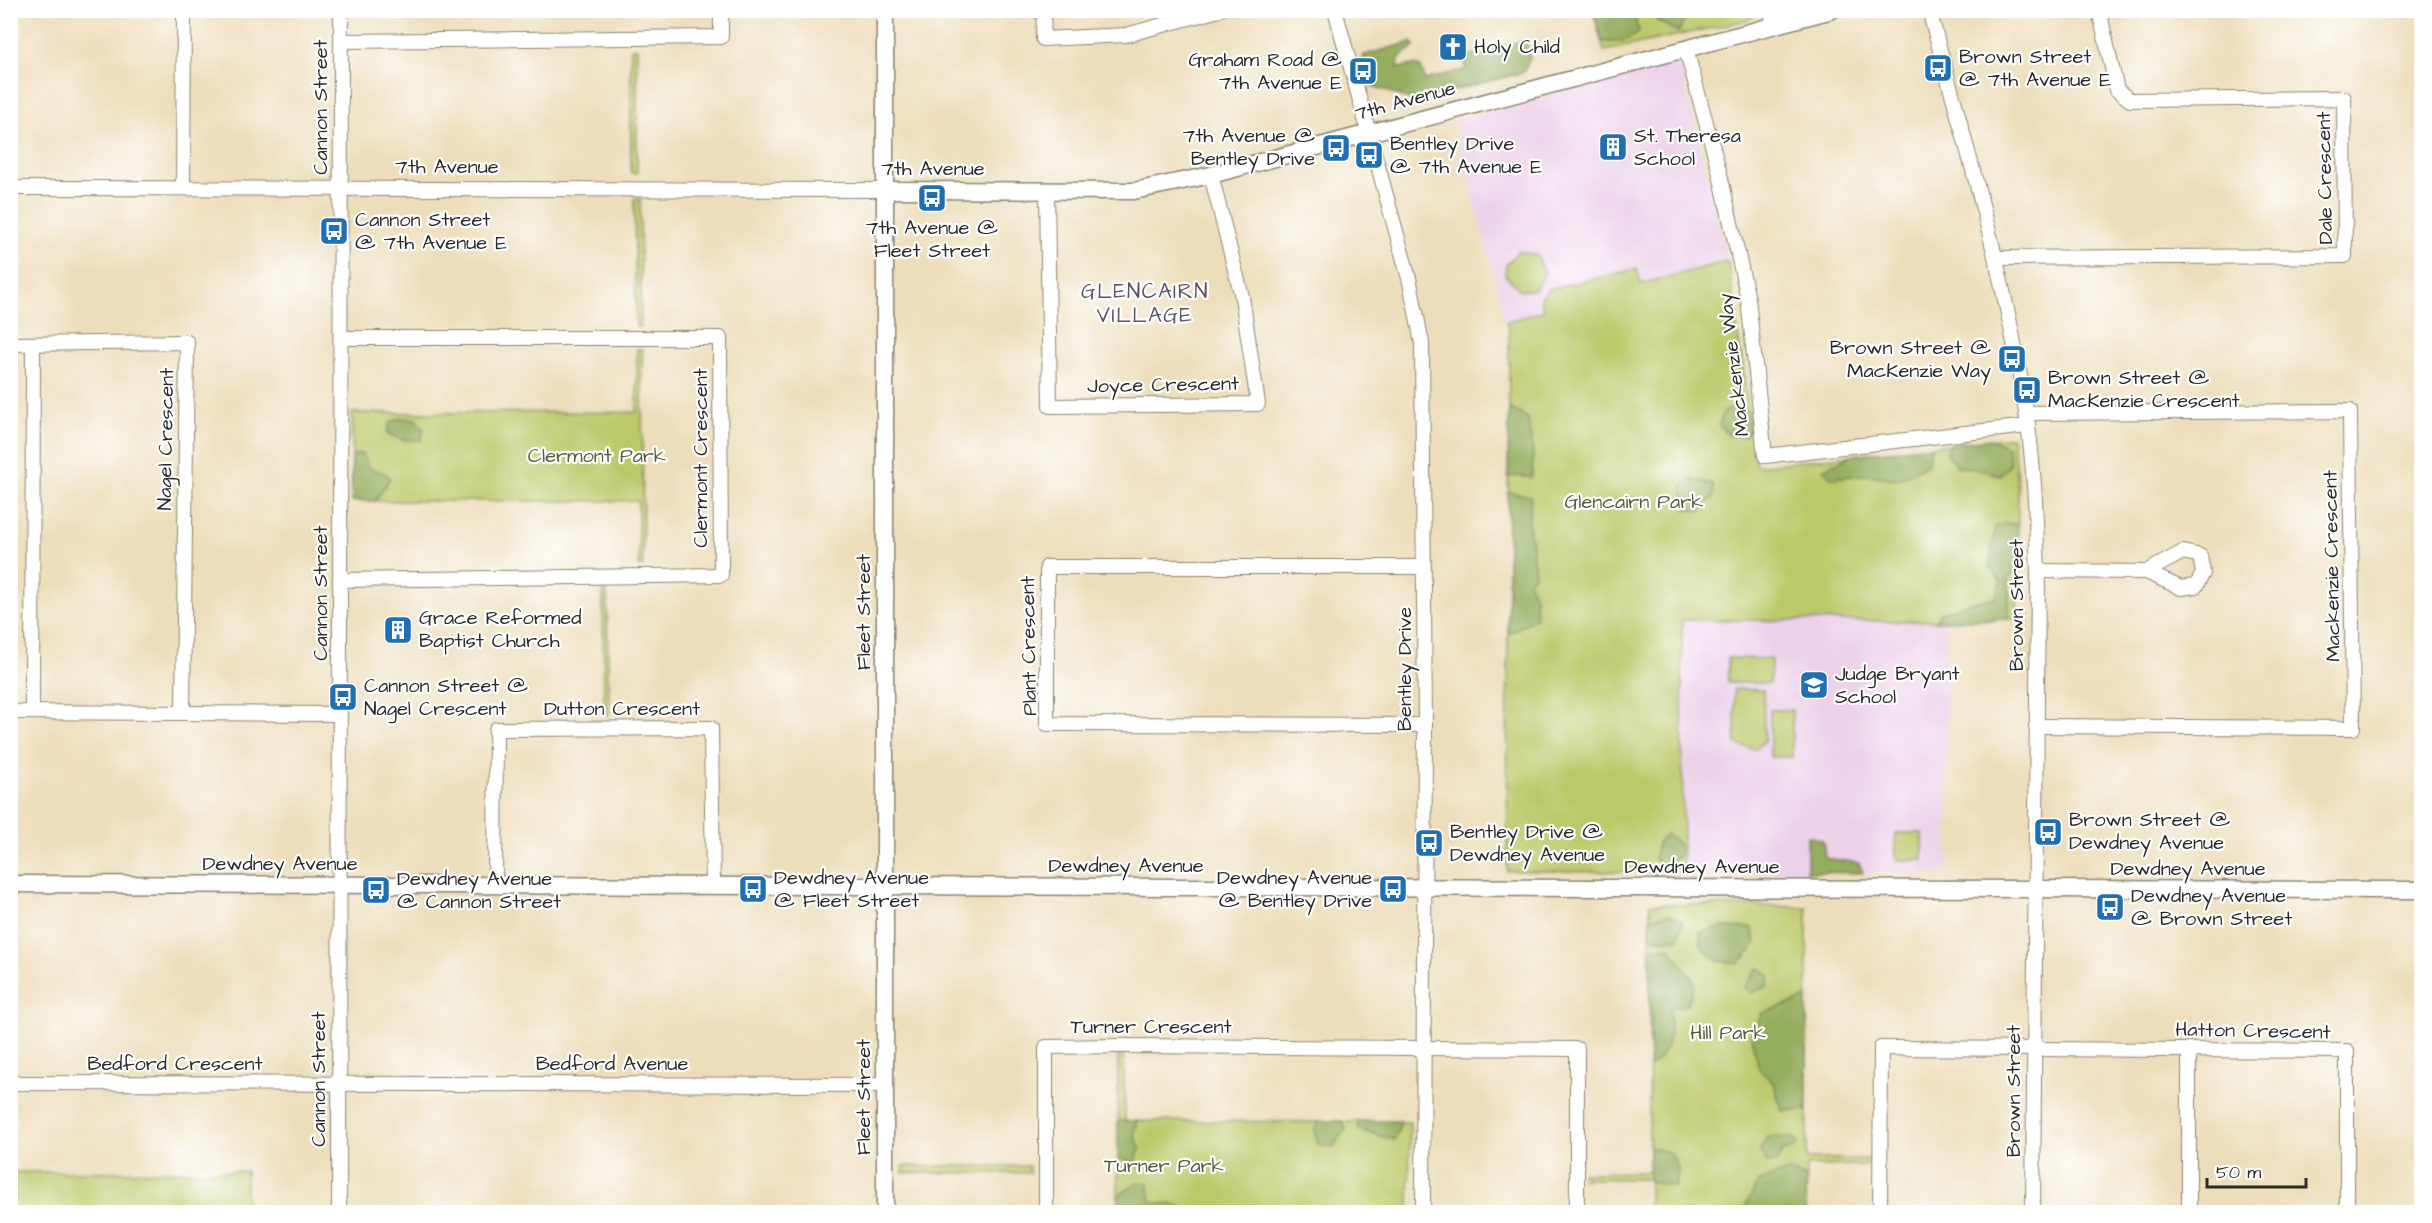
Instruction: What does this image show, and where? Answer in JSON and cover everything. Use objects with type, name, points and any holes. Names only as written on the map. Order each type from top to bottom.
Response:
[{"type":"street","points":[[183,188],[184,10]]},
{"type":"street","name":"Cannon Street","points":[[339,1212],[341,10]]},
{"type":"street","points":[[342,41],[721,37],[721,10]]},
{"type":"street","name":"Fleet Street","points":[[885,10],[885,1212]]},
{"type":"street","points":[[1044,10],[1043,39],[1126,35],[1219,10]]},
{"type":"street","name":"Bentley Drive","points":[[1335,10],[1410,282],[1422,343],[1425,725],[1423,1212]]},
{"type":"street","name":"7th Avenue","points":[[10,188],[1134,191],[1211,174],[1686,49],[1773,18],[1832,10]]},
{"type":"street","name":"Brown Street","points":[[1929,10],[1997,258],[2026,419],[2035,491],[2037,571],[2033,1212]]},
{"type":"street","name":"Dale Crescent","points":[[1997,258],[2345,256],[2344,98],[2130,100],[2117,90],[2099,10]]},
{"type":"street","name":"Mackenzie Way","points":[[1686,49],[1720,174],[1748,299],[1765,456],[2026,419]]},
{"type":"street","name":"Joyce Crescent","points":[[1047,190],[1050,406],[1258,404],[1242,297],[1211,174]]},
{"type":"street","name":"Clermont Crescent","points":[[340,580],[721,575],[720,338],[341,338]]},
{"type":"street","name":"Nagel Crescent","points":[[10,344],[187,342],[183,713]]},
{"type":"street","points":[[32,712],[33,344]]},
{"type":"street","name":"Mackenzie Crescent","points":[[2026,419],[2350,411],[2354,728],[2036,726]]},
{"type":"street","name":"Plant Crescent","points":[[1424,567],[1047,567],[1047,724],[1425,725]]},
{"type":"street","points":[[2037,571],[2146,572]]},
{"type":"street","points":[[10,712],[340,714]]},
{"type":"street","name":"Dutton Crescent","points":[[495,885],[496,729],[711,728],[712,886]]},
{"type":"street","name":"Dewdney Avenue","points":[[10,884],[2421,890]]},
{"type":"street","name":"Turner Crescent","points":[[1046,1212],[1046,1047],[1422,1048]]},
{"type":"street","points":[[1422,1048],[1577,1049],[1577,1212]]},
{"type":"street","name":"Hatton Crescent","points":[[1880,1212],[1881,1048],[2347,1051],[2347,1212]]},
{"type":"street","points":[[2189,1049],[2189,1212]]},
{"type":"street","name":"Bedford Crescent","points":[[10,1083],[339,1083]]},
{"type":"street","name":"Bedford Avenue","points":[[339,1083],[885,1085]]},
{"type":"shaded area","points":[[1679,61],[1728,261],[1506,322],[1454,121]]},
{"type":"shaded area","name":"Judge Bryant School","points":[[1682,620],[1946,621],[1948,873],[1683,872]]},
{"type":"green space","points":[[1657,10],[1691,11],[1678,32],[1657,21]]},
{"type":"green space","points":[[1593,11],[1758,11],[1748,20],[1604,51]]},
{"type":"green space","points":[[1593,11],[1615,11],[1617,16],[1633,12],[1639,32],[1622,41],[1602,41]]},
{"type":"green space","points":[[1521,41],[1527,44],[1530,58],[1524,72],[1414,101],[1370,85],[1363,58],[1364,55],[1412,42],[1414,47],[1399,58],[1398,68],[1414,65],[1421,67],[1425,80],[1466,69],[1464,57]]},
{"type":"green space","points":[[631,48],[637,48],[637,173],[631,173]]},
{"type":"green space","points":[[634,199],[640,199],[641,327],[636,327]]},
{"type":"green space","points":[[1518,251],[1536,255],[1545,273],[1535,289],[1521,291],[1505,275],[1506,265]]},
{"type":"green space","name":"Glencairn Park","points":[[1728,261],[1756,466],[2012,437],[2018,489],[2017,619],[1682,620],[1683,872],[1507,871],[1509,331],[1506,322],[1543,311],[1541,298],[1549,289],[1637,269],[1641,284]]},
{"type":"green space","name":"Clermont Park","points":[[637,349],[642,349],[643,566],[639,566],[638,501],[352,501],[352,413],[637,412]]},
{"type":"green space","points":[[1734,406],[1748,412],[1750,429],[1745,436],[1730,436],[1719,425],[1723,413]]},
{"type":"green space","points":[[1509,408],[1528,418],[1533,454],[1532,477],[1508,476]]},
{"type":"green space","points":[[401,418],[415,419],[424,430],[421,440],[402,440],[387,433],[390,423]]},
{"type":"green space","points":[[1990,439],[2008,447],[2010,464],[2000,476],[1978,468],[1958,467],[1947,455],[1949,444]]},
{"type":"green space","points":[[1932,446],[1927,465],[1898,479],[1863,475],[1832,478],[1823,469],[1852,455]]},
{"type":"green space","points":[[362,454],[369,468],[387,474],[390,479],[375,501],[352,501],[352,455]]},
{"type":"green space","points":[[1689,478],[1713,485],[1714,496],[1701,511],[1686,509],[1682,488]]},
{"type":"green space","points":[[1508,492],[1531,496],[1529,522],[1535,573],[1528,582],[1535,597],[1536,618],[1508,634]]},
{"type":"green space","points":[[2007,523],[2018,525],[2018,567],[2009,577],[2009,619],[1936,621],[1940,613],[1971,602],[1995,598],[2001,582],[1989,567],[1995,527]]},
{"type":"green space","points":[[603,590],[607,590],[609,715],[604,715]]},
{"type":"green space","points":[[1728,658],[1771,659],[1770,683],[1728,683]]},
{"type":"green space","points":[[1734,689],[1763,690],[1765,741],[1755,749],[1736,745]]},
{"type":"green space","points":[[1770,710],[1792,710],[1792,757],[1770,757]]},
{"type":"green space","points":[[1895,833],[1923,833],[1923,860],[1896,860]]},
{"type":"green space","points":[[1667,834],[1680,845],[1679,857],[1664,866],[1654,858],[1659,840]]},
{"type":"green space","points":[[1807,836],[1823,840],[1825,858],[1859,863],[1863,873],[1807,872]]},
{"type":"green space","name":"Hill Park","points":[[1650,904],[1807,907],[1807,1159],[1869,1159],[1869,1165],[1807,1166],[1806,1212],[1649,1212],[1649,1179],[1582,1179],[1582,1173],[1649,1172]]},
{"type":"green space","points":[[1668,914],[1683,921],[1678,939],[1655,939],[1650,934],[1650,918]]},
{"type":"green space","points":[[1722,927],[1752,928],[1756,944],[1739,963],[1718,961],[1701,946],[1700,932]]},
{"type":"green space","points":[[1650,948],[1670,948],[1695,983],[1687,1005],[1670,1008],[1670,1033],[1666,1048],[1650,1067]]},
{"type":"green space","points":[[1758,968],[1770,975],[1767,986],[1752,993],[1744,987]]},
{"type":"green space","points":[[1807,998],[1807,1110],[1782,1111],[1774,1084],[1759,1068],[1751,1037],[1762,1013]]},
{"type":"green space","name":"Turner Park","points":[[1118,1055],[1124,1055],[1125,1121],[1410,1122],[1409,1212],[1118,1212]]},
{"type":"green space","points":[[1118,1121],[1138,1121],[1134,1134],[1140,1148],[1135,1162],[1118,1158]]},
{"type":"green space","points":[[1319,1121],[1342,1121],[1346,1129],[1333,1147],[1318,1144],[1314,1130]]},
{"type":"green space","points":[[1357,1121],[1401,1121],[1395,1140],[1359,1130]]},
{"type":"green space","points":[[1767,1137],[1794,1138],[1798,1144],[1793,1149],[1782,1151],[1777,1162],[1767,1163],[1760,1150]]},
{"type":"green space","points":[[1649,1147],[1671,1153],[1678,1169],[1675,1187],[1649,1181]]},
{"type":"green space","points":[[903,1166],[1029,1166],[1029,1173],[903,1173]]},
{"type":"green space","points":[[246,1171],[246,1212],[11,1212],[11,1172]]},
{"type":"green space","points":[[1790,1171],[1806,1178],[1806,1212],[1745,1212],[1745,1207],[1759,1181]]},
{"type":"green space","points":[[1136,1183],[1148,1183],[1151,1202],[1176,1205],[1194,1212],[1118,1212],[1118,1196]]},
{"type":"place","name":"Holy Child","points":[[1453,47]]},
{"type":"place","name":"Brown Street @ 7th Avenue E","points":[[1938,68]]},
{"type":"place","name":"Graham Road @ 7th Avenue E","points":[[1363,71]]},
{"type":"place","name":"St. Theresa School","points":[[1613,147]]},
{"type":"place","name":"7th Avenue @ Bentley Drive","points":[[1336,148]]},
{"type":"place","name":"Bentley Drive @ 7th Avenue E","points":[[1369,155]]},
{"type":"place","name":"7th Avenue @ Fleet Street","points":[[932,198]]},
{"type":"place","name":"Cannon Street @ 7th Avenue E","points":[[334,231]]},
{"type":"place","name":"Brown Street @ MacKenzie Way","points":[[2012,359]]},
{"type":"place","name":"Brown Street @ MacKenzie Crescent","points":[[2027,390]]},
{"type":"place","name":"Grace Reformed Baptist Church","points":[[398,630]]},
{"type":"place","name":"Judge Bryant School","points":[[1814,685]]},
{"type":"place","name":"Cannon Street @ Nagel Crescent","points":[[343,697]]},
{"type":"place","name":"Brown Street @ Dewdney Avenue","points":[[2048,832]]},
{"type":"place","name":"Bentley Drive @ Dewdney Avenue","points":[[1429,843]]},
{"type":"place","name":"Dewdney Avenue @ Fleet Street","points":[[753,889]]},
{"type":"place","name":"Dewdney Avenue @ Bentley Drive","points":[[1393,889]]},
{"type":"place","name":"Dewdney Avenue @ Cannon Street","points":[[376,890]]},
{"type":"place","name":"Dewdney Avenue @ Brown Street","points":[[2110,907]]},
{"type":"district","name":"GLENCAIRN VILLAGE","points":[[1145,303]]}]
